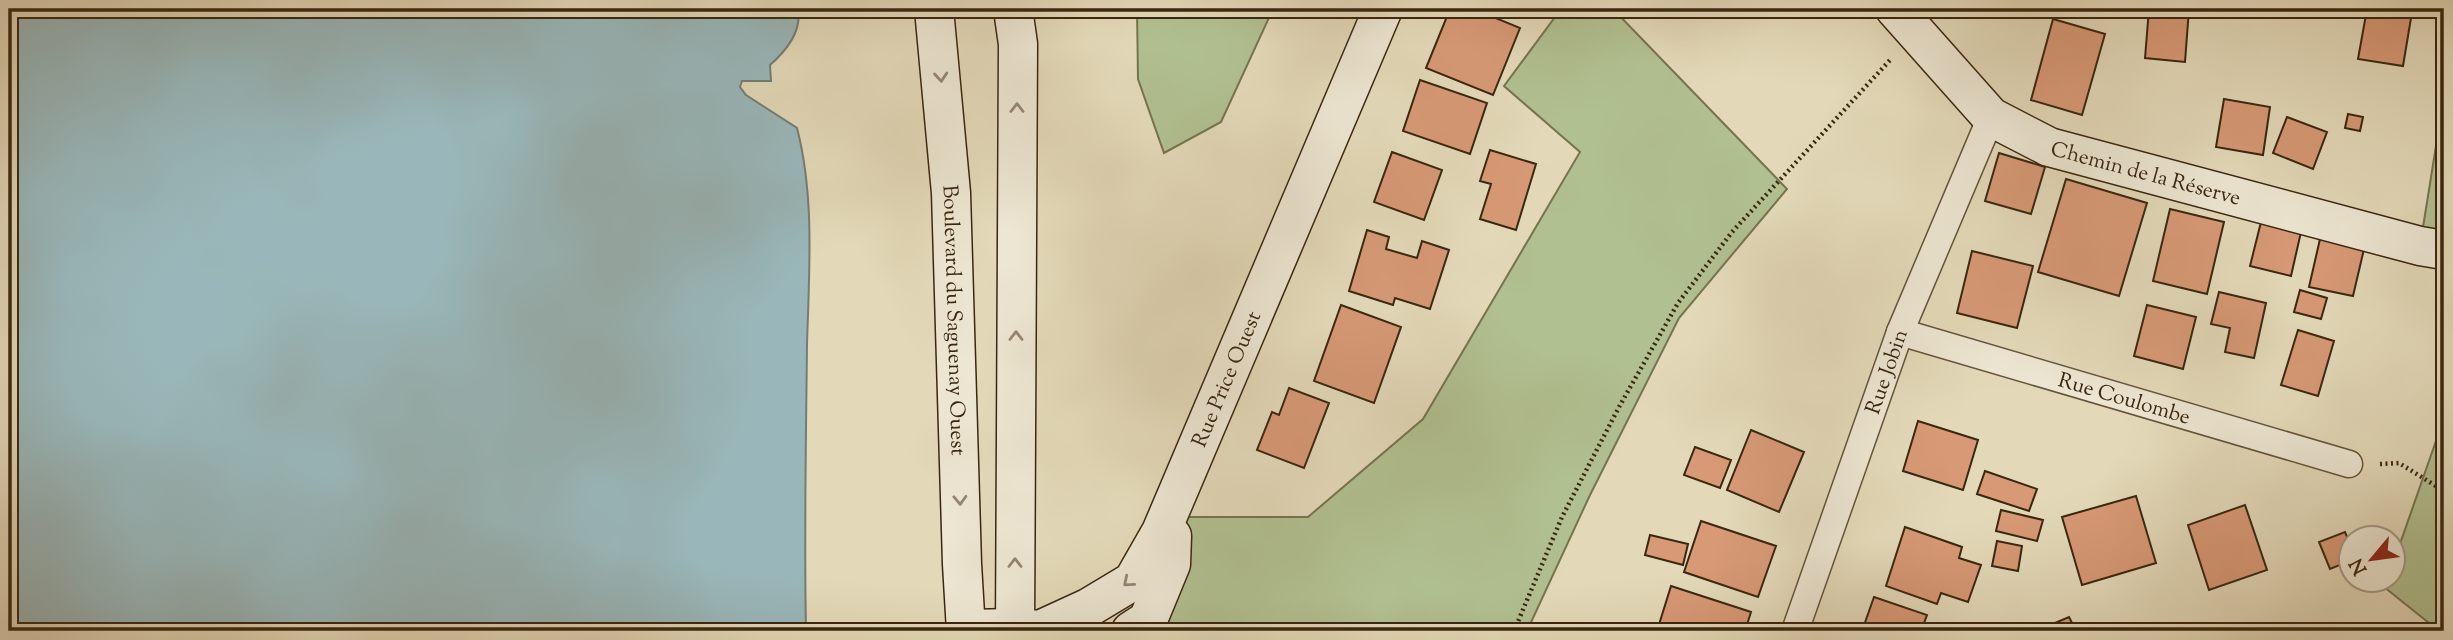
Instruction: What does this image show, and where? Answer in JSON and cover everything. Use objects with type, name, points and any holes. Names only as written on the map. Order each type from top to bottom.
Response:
[{"type":"street","name":"Boulevard du Saguenay Ouest","points":[[934,9],[951,193],[966,630]]},
{"type":"street","points":[[1013,9],[1018,44],[1028,630]]},
{"type":"street","name":"Rue Price Ouest","points":[[966,630],[1028,630],[1088,608],[1133,582],[1174,503],[1383,9]]},
{"type":"street","name":"Chemin de la Réserve","points":[[1905,21],[1991,117],[2049,147],[2406,243],[2444,250]]},
{"type":"street","name":"Rue Jobin","points":[[1795,631],[1900,332],[1991,117]]},
{"type":"street","name":"Rue Coulombe","points":[[1900,332],[2349,464]]},
{"type":"street","points":[[1131,631],[1148,620],[1171,564],[1174,503]]},
{"type":"path","points":[[1514,631],[1562,517],[1619,407],[1678,303],[1732,232],[1905,21]]},
{"type":"path","points":[[2349,464],[2399,463],[2444,491]]},
{"type":"green space","points":[[1137,9],[1273,9],[1221,122],[1164,153],[1138,79]]},
{"type":"green space","points":[[1561,9],[1613,9],[1787,189],[1679,318],[1590,495],[1527,631],[1159,631],[1185,517],[1308,517],[1423,419],[1580,152],[1504,86]]},
{"type":"green space","points":[[2444,96],[2444,250],[2420,246]]},
{"type":"green space","points":[[2444,418],[2444,631],[2439,631],[2393,594],[2408,594],[2407,524]]},
{"type":"water","points":[[9,9],[798,9],[798,25],[792,40],[770,65],[771,81],[742,81],[740,87],[746,95],[797,128],[803,154],[810,235],[805,488],[806,631],[9,631]]},
{"type":"building","points":[[1450,9],[1474,9],[1520,28],[1493,95],[1426,68]]},
{"type":"building","points":[[2149,9],[2189,9],[2185,62],[2145,58]]},
{"type":"building","points":[[2367,9],[2412,12],[2403,66],[2358,59]]},
{"type":"building","points":[[2053,19],[2105,34],[2082,115],[2031,100]]},
{"type":"building","points":[[1420,80],[1487,103],[1470,154],[1403,131]]},
{"type":"building","points":[[2224,99],[2270,107],[2263,155],[2216,147]]},
{"type":"building","points":[[2348,114],[2363,117],[2360,131],[2345,128]]},
{"type":"building","points":[[2287,117],[2327,132],[2313,169],[2273,153]]},
{"type":"building","points":[[1490,150],[1536,164],[1516,230],[1480,219],[1491,184],[1480,181]]},
{"type":"building","points":[[1392,152],[1442,170],[1424,220],[1374,202]]},
{"type":"building","points":[[1999,153],[2045,167],[2031,214],[1985,201]]},
{"type":"building","points":[[2066,179],[2147,203],[2119,296],[2038,272]]},
{"type":"building","points":[[2170,209],[2224,222],[2207,294],[2153,281]]},
{"type":"building","points":[[2261,222],[2301,232],[2291,276],[2250,266]]},
{"type":"building","points":[[1367,230],[1389,237],[1386,249],[1417,258],[1422,241],[1449,250],[1430,309],[1395,298],[1393,305],[1349,291]]},
{"type":"building","points":[[2320,239],[2364,249],[2353,296],[2309,287]]},
{"type":"building","points":[[1972,251],[2033,266],[2017,328],[1957,313]]},
{"type":"building","points":[[2300,290],[2327,298],[2321,319],[2294,312]]},
{"type":"building","points":[[2219,292],[2266,303],[2254,358],[2225,352],[2230,328],[2211,324]]},
{"type":"building","points":[[1341,305],[1401,327],[1374,403],[1314,381]]},
{"type":"building","points":[[2147,305],[2196,317],[2183,369],[2134,356]]},
{"type":"building","points":[[2298,330],[2334,341],[2318,396],[2281,385]]},
{"type":"building","points":[[1289,388],[1329,403],[1304,468],[1257,450],[1272,412],[1279,415]]},
{"type":"building","points":[[1918,421],[1978,440],[1963,490],[1903,471]]},
{"type":"building","points":[[1751,430],[1804,452],[1779,512],[1727,490]]},
{"type":"building","points":[[1695,447],[1731,460],[1720,488],[1684,475]]},
{"type":"building","points":[[1985,471],[2037,489],[2029,511],[1977,494]]},
{"type":"building","points":[[2136,496],[2156,563],[2082,585],[2062,517]]},
{"type":"building","points":[[2245,505],[2267,570],[2209,590],[2188,525]]},
{"type":"building","points":[[2001,510],[2043,520],[2037,541],[1996,531]]},
{"type":"building","points":[[1701,521],[1776,546],[1758,597],[1684,572]]},
{"type":"building","points":[[1905,527],[1962,547],[1959,558],[1981,565],[1968,602],[1941,593],[1937,604],[1886,586]]},
{"type":"building","points":[[1650,535],[1688,544],[1683,565],[1645,555]]},
{"type":"building","points":[[2338,535],[2338,566],[2330,569],[2319,542]]},
{"type":"building","points":[[1997,541],[2022,546],[2018,571],[1992,566]]},
{"type":"building","points":[[1671,586],[1751,612],[1745,631],[1657,631]]},
{"type":"building","points":[[1874,597],[1927,615],[1921,631],[1862,631]]},
{"type":"building","points":[[2069,617],[2076,631],[2036,631]]}]
